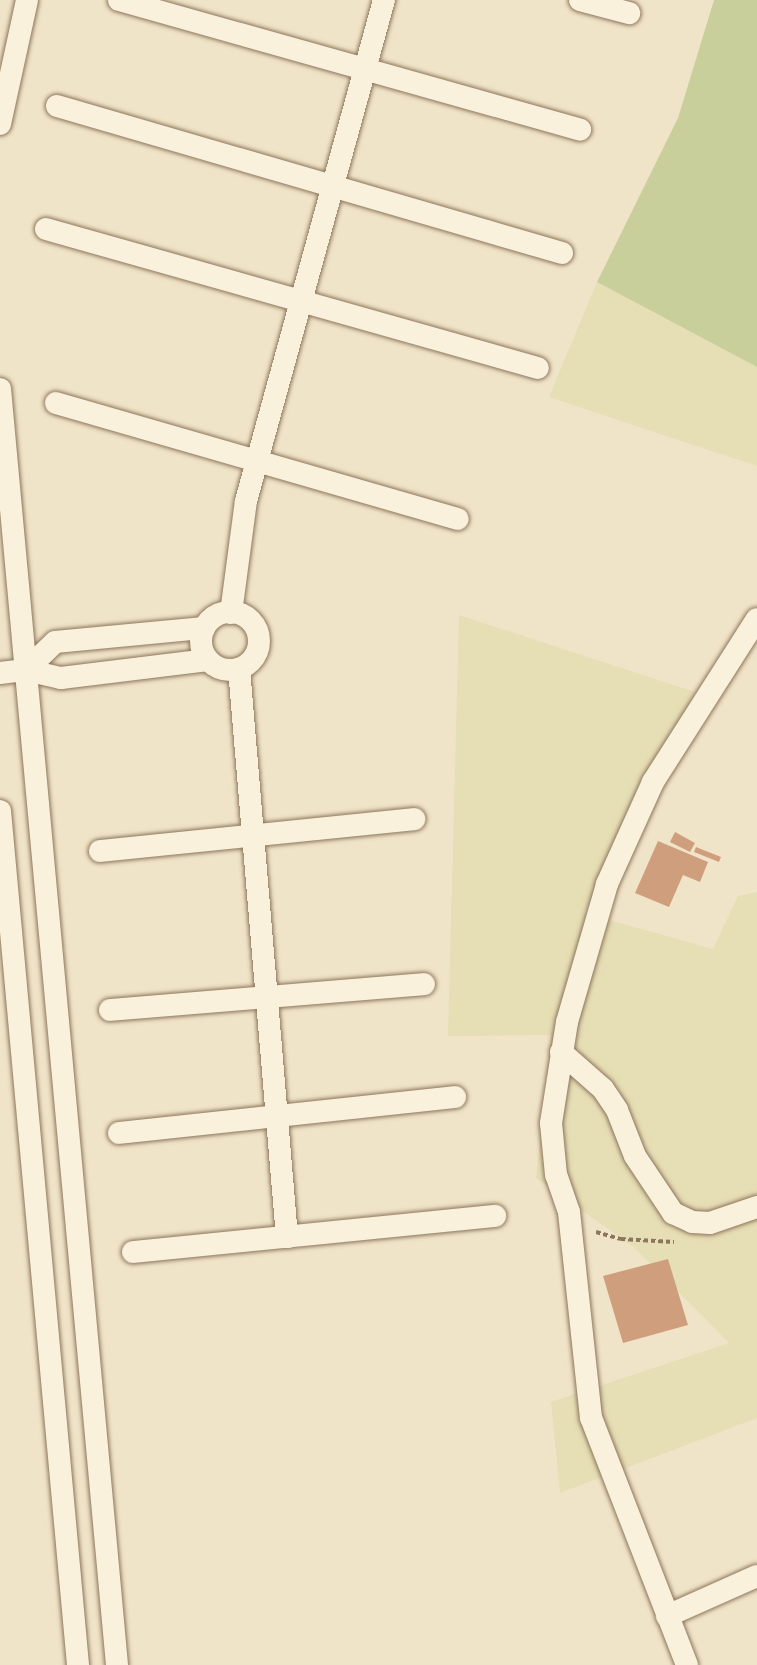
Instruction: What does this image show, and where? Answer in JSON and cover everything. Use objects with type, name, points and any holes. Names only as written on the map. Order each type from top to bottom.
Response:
[{"type":"street","points":[[0,124],[27,0]]},
{"type":"street","points":[[119,0],[580,130]]},
{"type":"street","points":[[231,613],[246,501],[384,0]]},
{"type":"street","points":[[580,0],[629,13]]},
{"type":"street","points":[[57,106],[562,253]]},
{"type":"street","points":[[46,229],[538,368]]},
{"type":"street","points":[[0,389],[117,1665]]},
{"type":"street","points":[[56,403],[458,519]]},
{"type":"street","points":[[231,613],[252,622],[259,643],[249,664],[239,669],[217,667],[208,660],[201,639],[204,628],[211,620],[231,613]]},
{"type":"street","points":[[687,1665],[591,1418],[569,1212],[556,1175],[551,1132],[561,1052],[607,884],[653,782],[757,619]]},
{"type":"street","points":[[26,670],[55,642],[204,628]]},
{"type":"street","points":[[0,674],[26,670],[61,678],[208,660]]},
{"type":"street","points":[[239,669],[254,834],[263,998],[287,1237]]},
{"type":"street","points":[[0,811],[78,1665]]},
{"type":"street","points":[[100,851],[414,819]]},
{"type":"street","points":[[110,1010],[424,984]]},
{"type":"street","points":[[561,1052],[603,1089],[617,1110],[634,1156],[673,1213],[692,1222],[710,1223],[757,1207]]},
{"type":"street","points":[[119,1133],[455,1097]]},
{"type":"street","points":[[133,1252],[495,1216]]},
{"type":"street","points":[[667,1616],[757,1576]]},
{"type":"path","points":[[569,1212],[605,1236],[646,1242],[692,1238],[710,1223]]},
{"type":"shaded area","points":[[597,282],[757,367],[757,466],[549,397]]},
{"type":"shaded area","points":[[459,615],[695,692],[584,913],[713,949],[738,896],[757,892],[757,1418],[560,1493],[551,1402],[729,1343],[635,1248],[536,1178],[551,1035],[448,1036]]},
{"type":"green space","points":[[714,0],[757,0],[757,367],[597,282],[678,118]]},
{"type":"building","points":[[675,832],[695,843],[690,852],[670,842]]},
{"type":"building","points":[[658,841],[708,862],[700,882],[683,875],[669,907],[635,893]]},
{"type":"building","points":[[696,847],[721,857],[719,862],[694,852]]},
{"type":"building","points":[[668,1259],[688,1325],[623,1343],[603,1276]]}]
